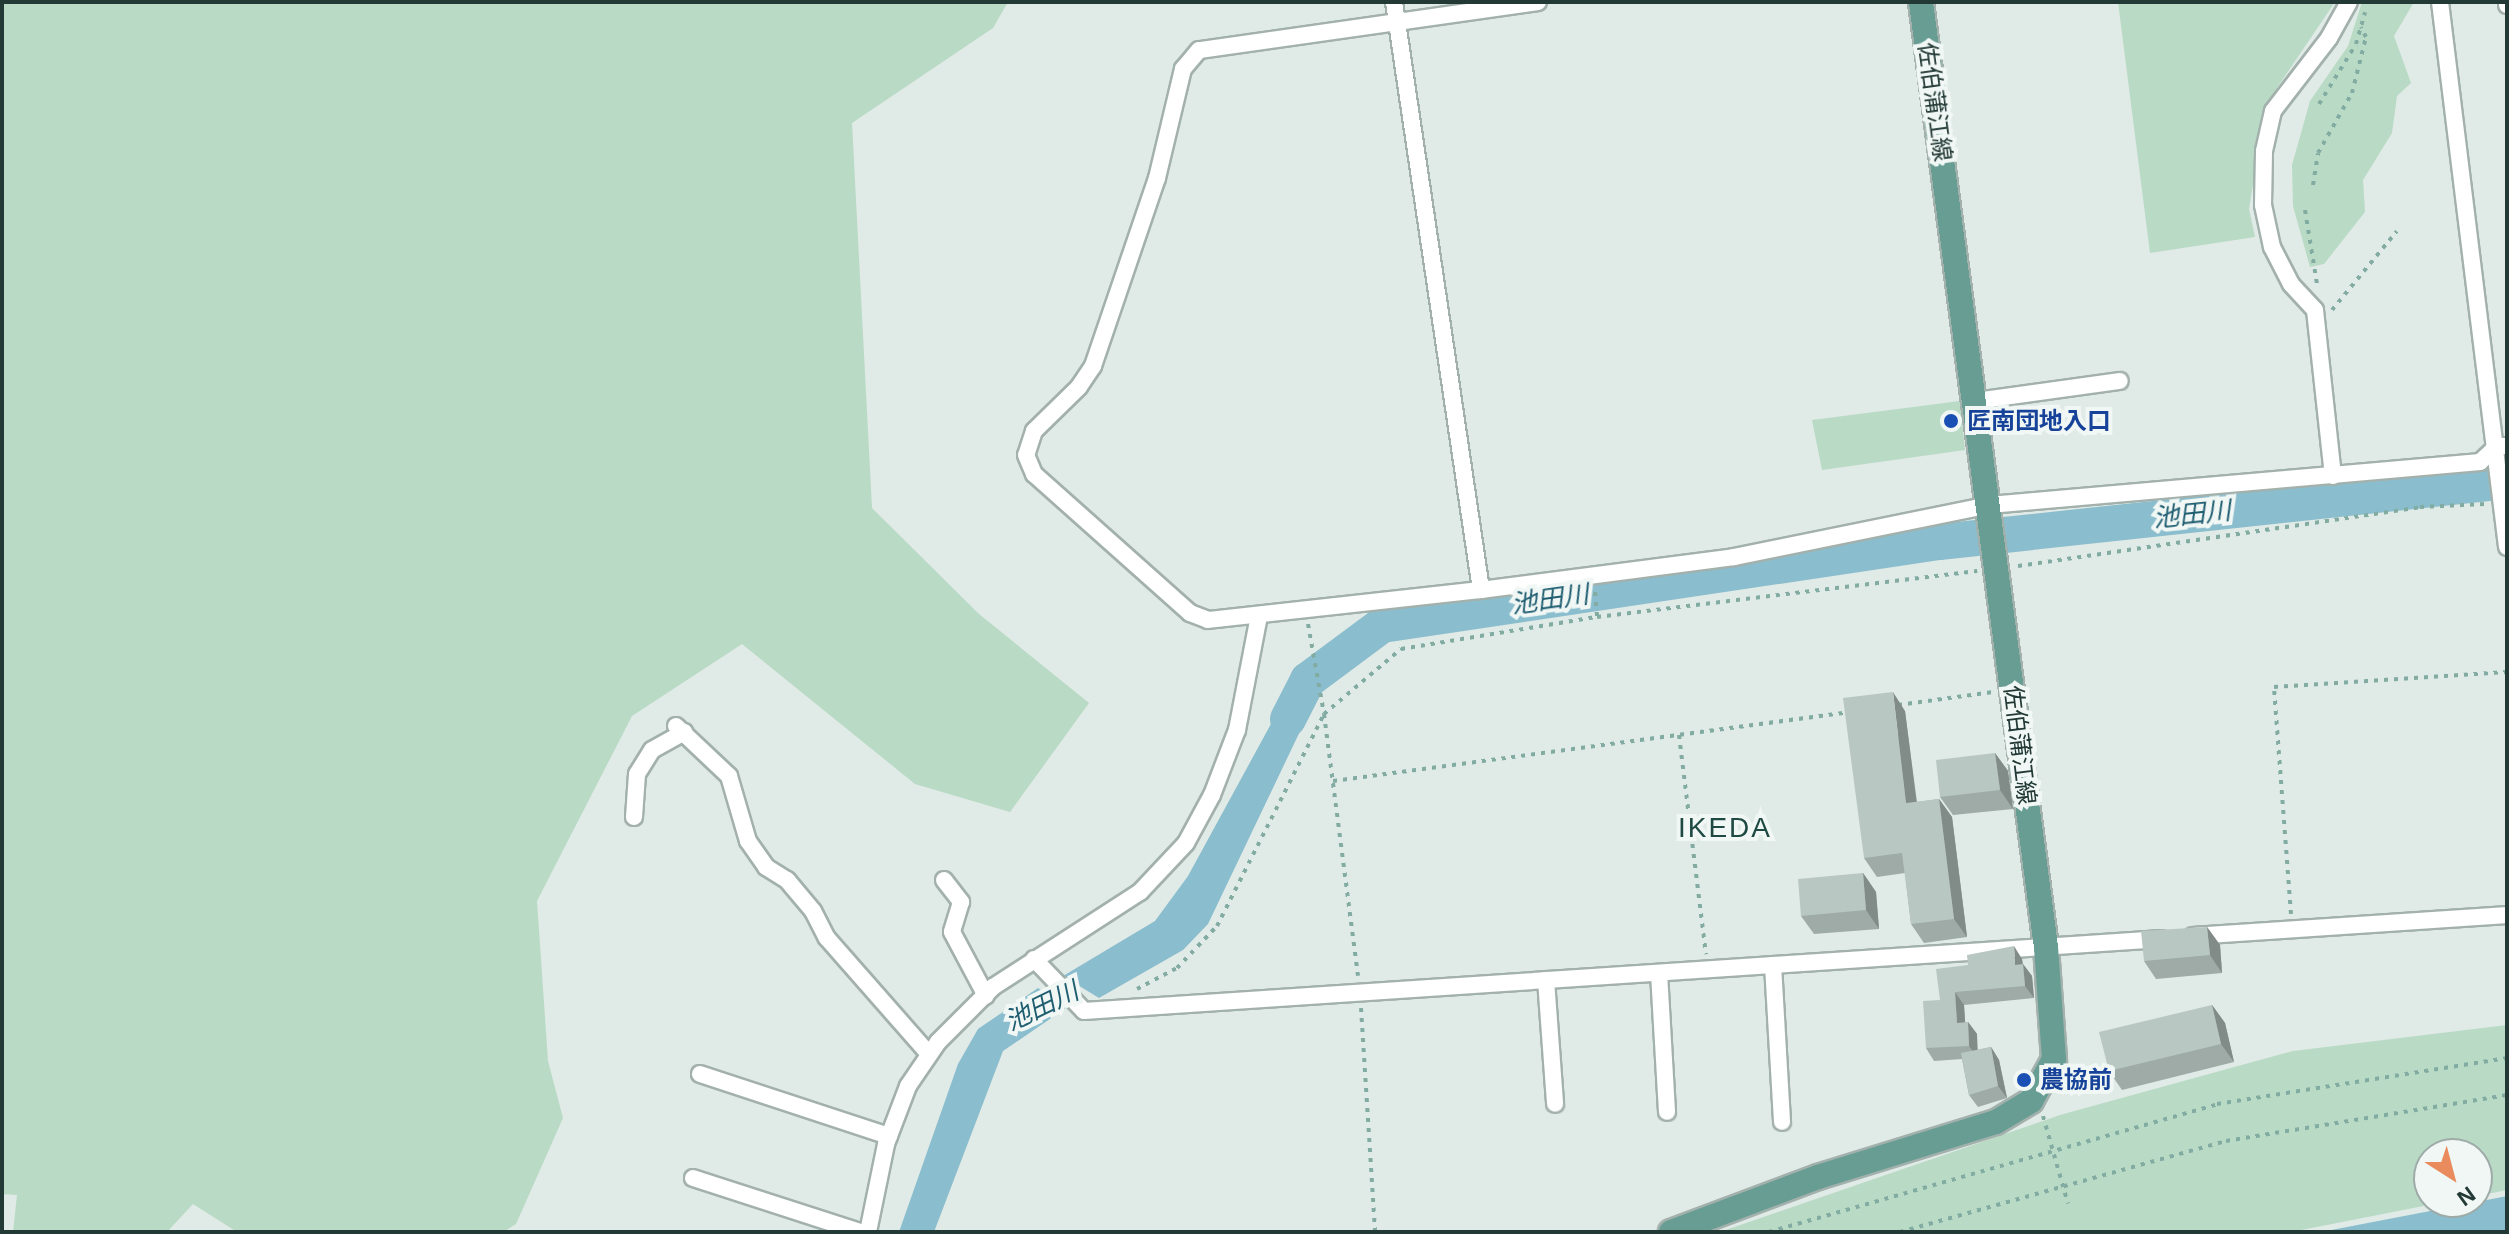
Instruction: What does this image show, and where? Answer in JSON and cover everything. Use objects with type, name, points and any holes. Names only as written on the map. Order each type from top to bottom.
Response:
[{"type":"main road","name":"佐伯蒲江線","points":[[1671,1232],[1818,1177],[1996,1122],[2031,1101],[2054,1059],[2046,947],[1921,2]]},
{"type":"street","points":[[1394,2],[1481,590]]},
{"type":"street","points":[[1538,2],[1396,25],[1281,35],[1199,50],[1183,69],[1157,178],[1093,366],[1079,387],[1034,431],[1026,455],[1034,474],[1190,613],[1208,620],[1259,616],[1481,590],[1734,557],[1990,512],[2480,462],[2500,447]]},
{"type":"street","points":[[2333,476],[2315,314],[2291,284],[2272,247],[2263,205],[2264,151],[2273,111],[2322,49],[2349,2]]},
{"type":"street","points":[[2440,2],[2500,447],[2507,547]]},
{"type":"street","points":[[1975,401],[2120,381]]},
{"type":"street","points":[[868,1232],[889,1136],[908,1086],[929,1054],[986,996],[1035,960],[1140,892],[1186,843],[1237,730],[1259,616]]},
{"type":"street","points":[[634,817],[637,774],[652,750],[680,729],[729,776],[748,841],[766,867],[787,880],[813,911],[827,938],[929,1054]]},
{"type":"street","points":[[944,880],[961,902],[952,932],[986,996]]},
{"type":"street","points":[[1035,960],[1084,1011],[2507,915]]},
{"type":"street","points":[[1773,965],[1782,1122]]},
{"type":"street","points":[[1659,973],[1667,1112]]},
{"type":"street","points":[[1546,980],[1555,1104]]},
{"type":"street","points":[[700,1074],[889,1136]]},
{"type":"street","points":[[693,1178],[860,1232]]},
{"type":"path","points":[[2319,104],[2361,27],[2368,2]]},
{"type":"path","points":[[2313,185],[2324,138],[2352,93],[2366,37],[2361,27]]},
{"type":"path","points":[[2305,210],[2319,299],[2315,314],[2330,313],[2397,231]]},
{"type":"path","points":[[1135,989],[1177,968],[1217,926],[1324,713],[1401,649],[1597,617],[2420,507],[2504,500]]},
{"type":"path","points":[[1594,575],[1597,617]]},
{"type":"path","points":[[1305,611],[1324,713],[1360,993],[1375,1232]]},
{"type":"path","points":[[2292,930],[2274,687],[2507,672]]},
{"type":"path","points":[[1891,706],[2013,690]]},
{"type":"path","points":[[1333,781],[1861,710]]},
{"type":"path","points":[[1679,735],[1708,969]]},
{"type":"path","points":[[1769,1232],[2052,1148],[2217,1104],[2507,1058]]},
{"type":"path","points":[[1900,1232],[2226,1141],[2507,1095]]},
{"type":"path","points":[[2042,1110],[2068,1204]]},
{"type":"green space","points":[[2,2],[1008,2],[993,28],[852,123],[872,508],[979,614],[1089,703],[1010,812],[915,784],[742,644],[632,716],[537,901],[548,1061],[563,1118],[516,1224],[503,1232],[237,1232],[193,1204],[167,1232],[13,1232],[17,1195],[2,1194]]},
{"type":"green space","points":[[2118,2],[2335,2],[2266,104],[2249,209],[2255,237],[2150,253]]},
{"type":"green space","points":[[2362,2],[2414,2],[2394,36],[2411,83],[2397,96],[2392,133],[2363,180],[2365,212],[2324,264],[2310,267],[2293,206],[2292,165],[2310,101],[2348,46]]},
{"type":"green space","points":[[1960,401],[1965,450],[1822,470],[1812,420]]},
{"type":"green space","points":[[2507,1025],[2507,1190],[2493,1193],[2493,1138],[2413,1138],[2413,1208],[2291,1232],[1720,1232],[2060,1115],[2293,1051]]},
{"type":"water","points":[[1307,658],[1315,700],[1208,924],[1183,950],[1099,998],[1063,976],[1155,921],[1188,876]]},
{"type":"water","points":[[1038,988],[1066,1008],[1003,1051],[934,1232],[899,1232],[958,1064],[978,1029]]},
{"type":"water","points":[[2507,1196],[2507,1232],[2321,1232],[2413,1214],[2413,1218],[2493,1218],[2493,1199]]},
{"type":"building","points":[[1893,692],[1906,803],[1939,799],[1954,919],[1911,924],[1902,853],[1864,858],[1843,698]]},
{"type":"building","points":[[1995,753],[2000,790],[1940,797],[1936,760]]},
{"type":"building","points":[[1863,873],[1866,910],[1801,916],[1798,879]]},
{"type":"building","points":[[2207,927],[2210,955],[2144,961],[2141,931]]},
{"type":"building","points":[[2014,946],[2015,965],[2023,964],[2025,986],[1955,992],[1957,1023],[1968,1022],[1969,1046],[1926,1048],[1923,1001],[1940,1000],[1936,969],[1968,965],[1967,955]]},
{"type":"building","points":[[2212,1005],[2221,1044],[2109,1071],[2099,1032]]},
{"type":"building","points":[[1991,1047],[1998,1086],[1969,1095],[1961,1053]]},
{"type":"waterway","name":"池田川","points":[[1288,719],[1308,680],[1382,625],[1939,542],[2507,481]]},
{"type":"place","name":"匠南団地入口","points":[[1951,421]]},
{"type":"place","name":"農協前","points":[[2024,1080]]},
{"type":"district","name":"IKEDA","points":[[1725,828]]}]
